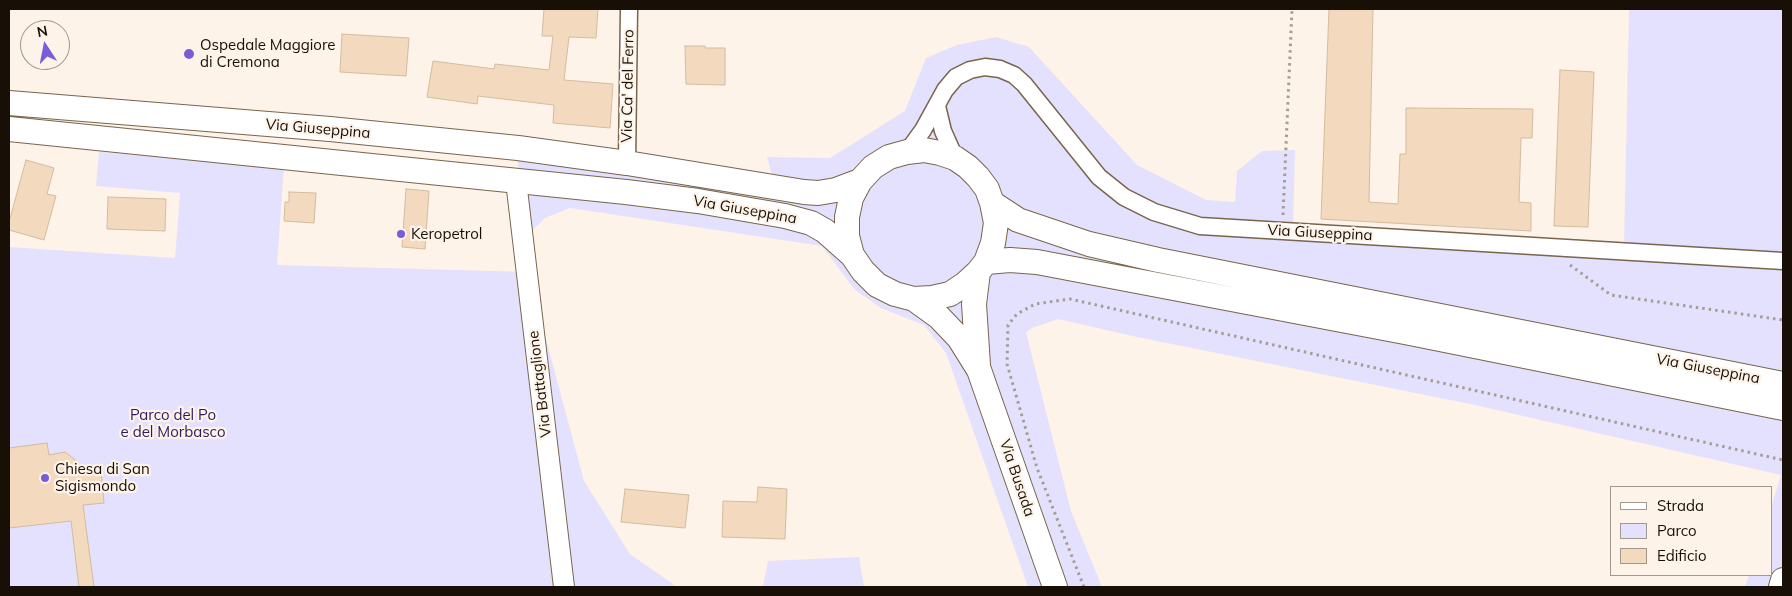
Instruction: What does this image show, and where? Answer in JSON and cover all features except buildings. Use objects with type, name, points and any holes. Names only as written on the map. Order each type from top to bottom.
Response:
[{"type":"main road","name":"Via Giuseppina","points":[[9,103],[330,129],[518,148],[627,163],[804,192],[818,193],[836,190],[860,181]]},
{"type":"main road","name":"Via Giuseppina","points":[[9,129],[698,201],[785,216],[811,223],[825,231],[852,254]]},
{"type":"main road","points":[[516,181],[518,148]]},
{"type":"main road","points":[[924,150],[955,158],[978,177],[987,189],[992,203],[996,223],[993,243],[982,267],[965,284],[950,294],[932,298],[914,299],[895,294],[877,285],[863,272],[852,254],[847,236],[846,217],[851,198],[860,181],[873,167],[889,157],[907,152],[924,150]]},
{"type":"main road","points":[[626,192],[627,163]]},
{"type":"main road","name":"Via Giuseppina","points":[[992,203],[1018,220],[1089,244],[1158,260],[1778,383]]},
{"type":"main road","name":"Via Giuseppina","points":[[982,267],[1010,260],[1037,262],[1410,333],[1775,407]]},
{"type":"main road","name":"Via Busada","points":[[979,370],[974,304],[982,267]]},
{"type":"main road","name":"Via Busada","points":[[914,299],[939,317],[959,338],[979,370],[1056,587]]},
{"type":"main road","points":[[1781,587],[1783,580]]},
{"type":"street","name":"Via Ca' del Ferro","points":[[627,163],[629,9]]},
{"type":"street","name":"Via Giuseppina","points":[[907,152],[923,130],[945,90],[956,77],[970,70],[985,67],[1000,69],[1014,75],[1024,84],[1099,177],[1124,197],[1154,212],[1200,226],[1783,261]]},
{"type":"street","points":[[936,106],[943,131],[955,158]]},
{"type":"street","name":"Via Battaglione","points":[[516,181],[564,587]]},
{"type":"path","points":[[1283,231],[1292,9]]},
{"type":"path","points":[[1545,247],[1611,295],[1783,320]]},
{"type":"path","points":[[1084,587],[1037,468],[1007,364],[1008,325],[1017,314],[1035,304],[1070,299],[1783,460]]},
{"type":"green space","points":[[1629,9],[1783,9],[1783,587],[1745,587],[1749,576],[1772,576],[1772,505],[1781,475],[1475,405],[1137,337],[1058,319],[1026,332],[1071,511],[1102,587],[1028,587],[946,353],[924,325],[881,308],[855,290],[822,246],[570,208],[545,218],[524,239],[517,149],[776,188],[767,157],[830,158],[905,111],[926,58],[957,45],[996,37],[1029,47],[1137,165],[1206,200],[1235,202],[1237,171],[1262,151],[1295,150],[1293,230],[1624,247]]},
{"type":"green space","name":"Parco del Po e del Morbasco","points":[[99,152],[284,166],[277,265],[528,272],[584,481],[630,554],[677,587],[9,587],[9,247],[175,258],[180,193],[96,186]]},
{"type":"green space","points":[[859,557],[864,587],[763,587],[768,561]]},
{"type":"place","name":"Ospedale Maggiore di Cremona","points":[[189,54]]},
{"type":"place","name":"Keropetrol","points":[[401,234]]},
{"type":"place","name":"Chiesa di San Sigismondo","points":[[45,478]]}]
